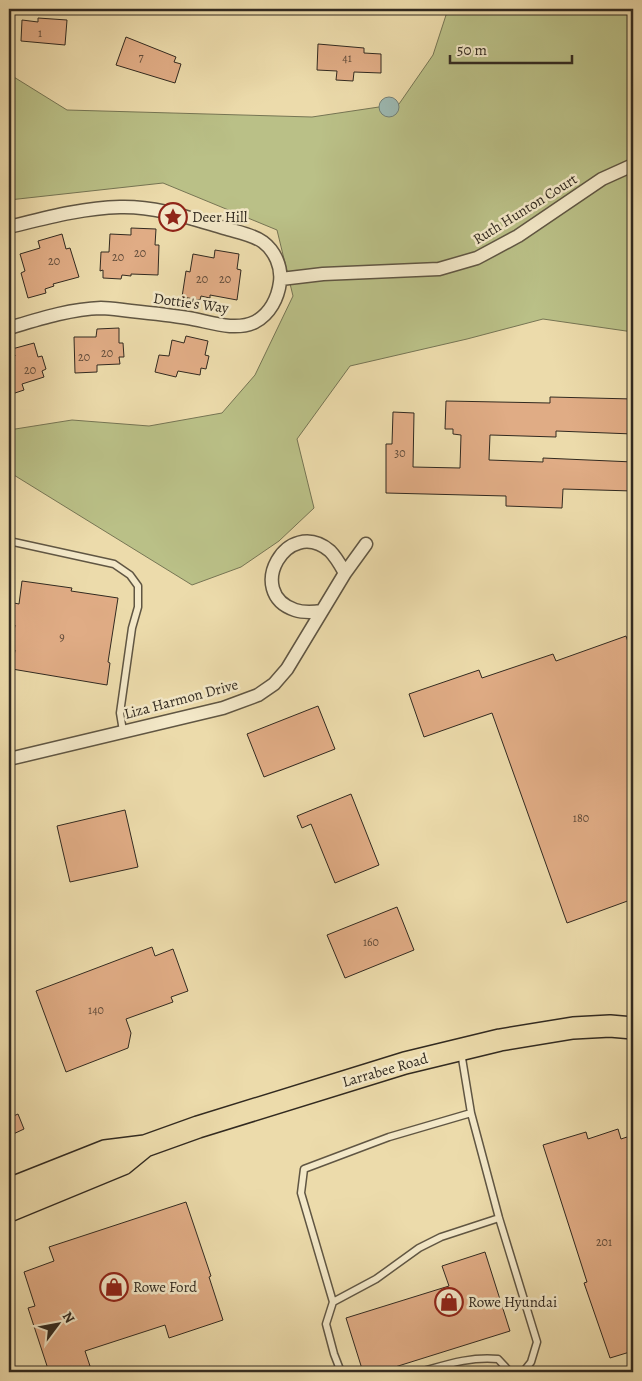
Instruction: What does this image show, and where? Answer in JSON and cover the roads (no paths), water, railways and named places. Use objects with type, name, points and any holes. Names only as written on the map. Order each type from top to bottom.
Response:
[{"type":"main road","name":"Larrabee Road","points":[[9,1189],[105,1151],[144,1146],[329,1085],[405,1063],[500,1040],[573,1028],[610,1026],[633,1028]]},
{"type":"main road","name":"Larrabee Road","points":[[9,1211],[123,1164],[144,1146]]},
{"type":"street","name":"Ruth Hunton Court","points":[[280,279],[323,274],[439,269],[477,258],[518,236],[602,179],[633,165]]},
{"type":"street","name":"Dottie's Way","points":[[9,227],[85,210],[121,207],[155,209],[248,235],[262,241],[272,251],[278,264],[280,279],[278,295],[270,310],[254,322],[236,326],[102,308],[65,312],[9,328]]},
{"type":"street","points":[[322,611],[296,611],[278,597],[273,587],[272,575],[274,564],[280,554],[289,547],[299,543],[316,544],[331,552],[345,573]]},
{"type":"street","name":"Liza Harmon Drive","points":[[9,759],[222,708],[258,695],[274,684],[288,669],[345,573],[366,544]]},
{"type":"lane","points":[[9,540],[114,564],[130,575],[138,586],[138,607],[132,628],[120,713],[123,731]]},
{"type":"lane","points":[[460,1050],[471,1112],[499,1218],[538,1342],[531,1362],[523,1372]]},
{"type":"lane","points":[[341,1372],[326,1324],[333,1302],[301,1193],[304,1169],[389,1137],[471,1112]]},
{"type":"lane","points":[[333,1302],[376,1279],[419,1248],[434,1240],[499,1218]]},
{"type":"lane","points":[[420,1372],[450,1363],[486,1358],[498,1359],[510,1372]]},
{"type":"water","points":[[389,97],[396,100],[399,107],[396,114],[389,117],[382,114],[379,107],[382,100]]},
{"type":"place","name":"Deer Hill","points":[[173,217]]},
{"type":"place","name":"Rowe Ford","points":[[114,1287]]},
{"type":"place","name":"Rowe Hyundai","points":[[449,1302]]}]
